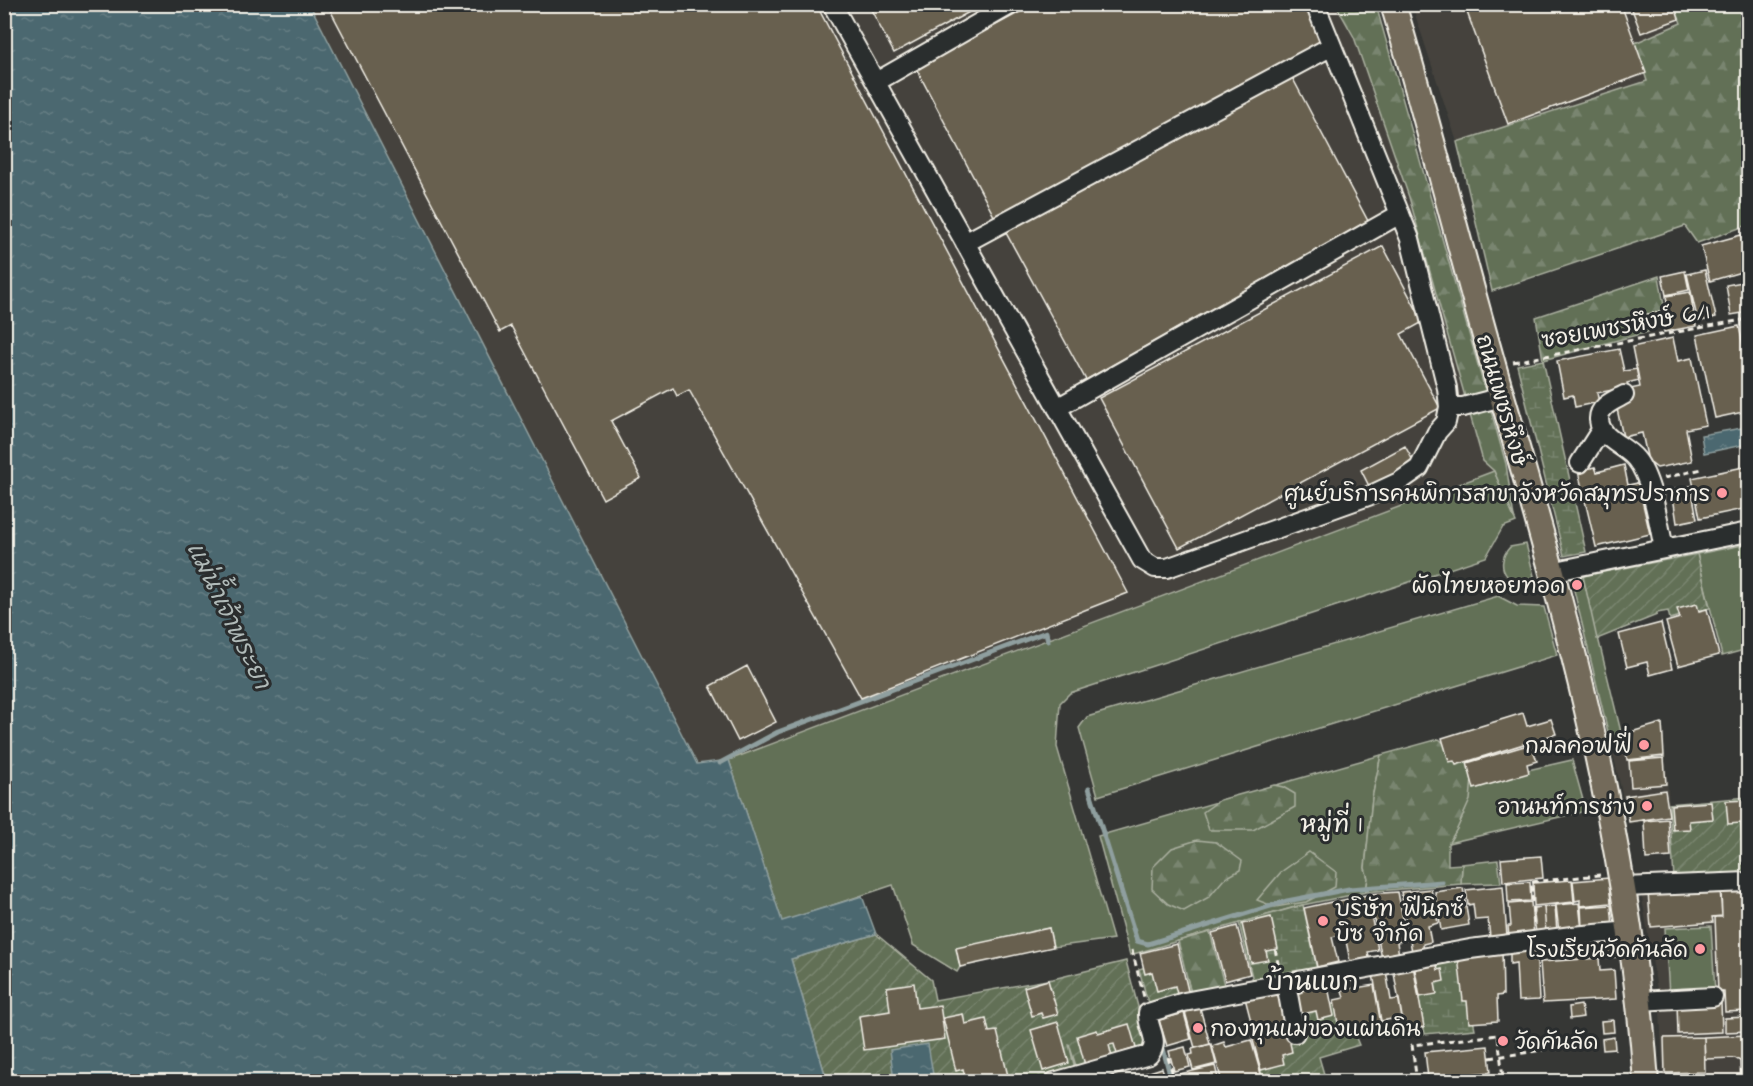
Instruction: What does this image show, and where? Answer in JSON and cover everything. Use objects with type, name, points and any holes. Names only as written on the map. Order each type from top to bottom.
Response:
[{"type":"main road","name":"ถนนเพชรหึงษ์","points":[[1393,4],[1423,102],[1586,709],[1617,881],[1631,932],[1646,1082]]},
{"type":"street","points":[[832,4],[1142,560],[1155,568],[1167,568],[1371,495],[1399,482],[1413,473],[1424,460],[1437,432],[1446,422],[1449,407],[1447,388],[1410,239],[1315,4]]},
{"type":"street","points":[[876,82],[1012,4]]},
{"type":"street","points":[[965,243],[1332,46]]},
{"type":"street","points":[[1057,408],[1400,214]]},
{"type":"street","points":[[1624,395],[1607,404],[1599,414],[1601,430],[1636,459],[1648,482],[1665,549]]},
{"type":"street","points":[[1449,407],[1463,407],[1502,397]]},
{"type":"street","points":[[1580,463],[1601,430]]},
{"type":"street","points":[[1551,572],[1749,532]]},
{"type":"street","points":[[1617,881],[1749,882]]},
{"type":"street","points":[[1054,1082],[1149,1054],[1154,1049],[1155,1041],[1147,1017],[1148,1013],[1184,1002],[1428,956],[1535,940],[1631,932]]},
{"type":"street","points":[[1286,984],[1295,1033]]},
{"type":"street","points":[[1639,1001],[1713,997]]},
{"type":"path","name":"ซอยเพชรหึงษ์ 6/1","points":[[1508,363],[1749,319]]},
{"type":"path","points":[[1648,482],[1702,469]]},
{"type":"path","points":[[1535,940],[1531,882],[1617,881]]},
{"type":"path","points":[[1132,950],[1148,1013]]},
{"type":"path","points":[[1417,1082],[1412,1045],[1498,1035],[1503,1078],[1473,1082]]},
{"type":"path","points":[[1490,1058],[1543,1050]]},
{"type":"path","points":[[1167,1053],[1175,1082]]},
{"type":"shaded area","points":[[310,5],[1365,5],[1494,471],[729,760],[697,765]]},
{"type":"shaded area","points":[[1412,5],[1674,5],[1681,22],[1647,81],[1457,142]]},
{"type":"shaded area","points":[[1663,723],[1670,818],[1629,824],[1609,736]]},
{"type":"shaded area","name":"โรงเรียนวัดคันลัด","points":[[1748,886],[1748,1081],[1663,1081],[1660,1008],[1641,891]]},
{"type":"green space","points":[[1336,5],[1376,5],[1506,464],[1514,518],[1494,471],[1483,461],[1409,197],[1354,37]]},
{"type":"green space","points":[[1674,5],[1748,5],[1748,225],[1697,243],[1685,226],[1492,291],[1457,142],[1647,81],[1635,43],[1681,23]]},
{"type":"green space","points":[[1659,276],[1665,312],[1645,318],[1648,332],[1543,360],[1536,317]]},
{"type":"green space","points":[[1543,360],[1586,552],[1564,556],[1517,365]]},
{"type":"green space","points":[[1494,471],[1516,522],[1503,527],[1486,557],[1070,693],[1060,703],[1057,747],[1113,939],[1053,947],[1049,928],[956,949],[960,967],[957,972],[913,945],[893,885],[782,922],[729,760]]},
{"type":"green space","points":[[1526,544],[1534,576],[1526,580],[1512,580],[1503,569],[1505,555],[1510,547]]},
{"type":"green space","points":[[1748,544],[1748,649],[1722,656],[1697,554]]},
{"type":"green space","points":[[1697,554],[1710,608],[1670,619],[1668,611],[1657,613],[1657,615],[1597,639],[1583,576]]},
{"type":"green space","points":[[1583,576],[1621,732],[1609,736],[1571,578]]},
{"type":"green space","points":[[1498,596],[1517,606],[1544,607],[1557,655],[1098,796],[1079,728],[1087,717]]},
{"type":"green space","points":[[1439,739],[1473,767],[1470,800],[1448,844],[1448,865],[1462,864],[1461,884],[1366,892],[1368,878],[1365,868],[1372,798],[1381,755]]},
{"type":"green space","points":[[1381,755],[1372,798],[1365,868],[1368,878],[1366,892],[1298,906],[1130,955],[1098,836]]},
{"type":"green space","points":[[1572,760],[1586,811],[1448,843],[1463,814],[1471,783]]},
{"type":"green space","points":[[1274,785],[1295,794],[1295,807],[1253,830],[1209,830],[1203,812],[1220,800]]},
{"type":"green space","points":[[1748,797],[1748,879],[1674,878],[1669,804]]},
{"type":"green space","points":[[1197,840],[1216,842],[1242,861],[1240,870],[1224,879],[1209,897],[1184,911],[1168,904],[1152,889],[1153,867],[1172,848]]},
{"type":"green space","points":[[1309,852],[1336,872],[1335,887],[1306,902],[1275,907],[1257,900],[1281,872]]},
{"type":"green space","points":[[1498,860],[1501,883],[1461,884],[1462,864]]},
{"type":"green space","points":[[1303,905],[1318,974],[1254,985],[1239,923]]},
{"type":"green space","points":[[1711,926],[1715,992],[1669,995],[1665,928]]},
{"type":"green space","points":[[1210,932],[1226,992],[1192,998],[1178,941]]},
{"type":"green space","points":[[876,934],[931,980],[935,1000],[1053,979],[1126,961],[1148,1045],[1145,1049],[1077,1069],[1069,1044],[1078,1081],[827,1081],[791,959]]},
{"type":"green space","points":[[1460,957],[1475,1029],[1425,1034],[1417,989],[1433,986],[1429,960]]},
{"type":"green space","points":[[1153,965],[1157,984],[1187,978],[1192,998],[1149,1007],[1139,969]]},
{"type":"green space","points":[[1341,1002],[1359,1045],[1319,1057],[1326,1081],[1243,1082],[1262,1075],[1260,1067],[1278,1058],[1281,1016]]},
{"type":"water","name":"แม่น้ำเจ้าพระยา","points":[[5,4],[310,5],[697,764],[729,760],[782,921],[862,896],[876,934],[791,959],[827,1081],[5,1081]]},
{"type":"water","points":[[1748,427],[1748,444],[1704,453],[1701,435]]},
{"type":"water","points":[[928,1044],[934,1081],[894,1081],[890,1050]]},
{"type":"building","points":[[327,4],[816,4],[1128,593],[861,698],[689,390],[677,396],[673,388],[611,421],[641,478],[603,499],[511,326],[500,332]]},
{"type":"building","points":[[868,4],[984,4],[894,53]]},
{"type":"building","points":[[1035,4],[1309,4],[1327,39],[995,218],[916,68]]},
{"type":"building","points":[[1464,4],[1621,4],[1646,73],[1508,124]]},
{"type":"building","points":[[1630,4],[1674,4],[1679,19],[1641,33]]},
{"type":"building","points":[[1292,77],[1368,221],[1086,380],[1005,231]]},
{"type":"building","points":[[1741,235],[1748,270],[1710,281],[1701,246]]},
{"type":"building","points":[[1383,246],[1423,322],[1401,334],[1440,408],[1179,548],[1099,398]]},
{"type":"building","points":[[1705,270],[1716,317],[1698,322],[1687,274]]},
{"type":"building","points":[[1685,271],[1689,290],[1666,295],[1662,276]]},
{"type":"building","points":[[1748,281],[1748,312],[1731,315],[1726,285]]},
{"type":"building","points":[[1690,292],[1696,326],[1664,332],[1663,325],[1646,328],[1643,315],[1668,310],[1666,296]]},
{"type":"building","points":[[1739,326],[1748,370],[1748,411],[1715,418],[1697,335]]},
{"type":"building","points":[[1673,338],[1678,361],[1692,358],[1706,425],[1686,429],[1692,461],[1657,468],[1648,461],[1642,433],[1623,437],[1616,404],[1632,401],[1630,389],[1640,387],[1632,347]]},
{"type":"building","points":[[1619,349],[1624,371],[1637,369],[1639,380],[1627,383],[1628,387],[1597,393],[1599,402],[1575,407],[1573,395],[1564,397],[1557,361]]},
{"type":"building","points":[[1405,446],[1417,468],[1372,492],[1361,470]]},
{"type":"building","points":[[1624,465],[1628,485],[1638,483],[1650,534],[1596,547],[1578,471],[1595,467],[1597,472]]},
{"type":"building","name":"ศูนย์บริการคนพิการสาขาจังหวัดสมุทรปราการ","points":[[1748,466],[1748,508],[1700,518],[1692,478]]},
{"type":"building","points":[[1691,486],[1697,519],[1677,523],[1672,490]]},
{"type":"building","points":[[1697,604],[1699,611],[1707,609],[1719,655],[1678,666],[1666,622],[1680,618],[1677,609]]},
{"type":"building","points":[[1661,623],[1672,669],[1650,675],[1647,662],[1627,667],[1619,634]]},
{"type":"building","points":[[747,666],[776,722],[738,741],[710,686]]},
{"type":"building","points":[[1523,713],[1527,726],[1551,719],[1556,734],[1456,765],[1454,761],[1449,762],[1442,738]]},
{"type":"building","name":"กมลคอฟฟี่","points":[[1662,723],[1664,756],[1627,760],[1624,734]]},
{"type":"building","points":[[1531,744],[1537,761],[1527,764],[1529,773],[1474,789],[1467,763]]},
{"type":"building","points":[[1664,758],[1666,784],[1631,787],[1629,761]]},
{"type":"building","name":"อานนท์การช่าง","points":[[1665,790],[1669,816],[1629,822],[1625,796]]},
{"type":"building","points":[[1748,800],[1748,864],[1743,864],[1741,823],[1728,824],[1726,801]]},
{"type":"building","points":[[1711,802],[1713,819],[1689,821],[1690,829],[1673,830],[1671,805]]},
{"type":"building","points":[[1668,819],[1671,857],[1646,859],[1644,821]]},
{"type":"building","points":[[1541,856],[1543,878],[1503,882],[1501,859]]},
{"type":"building","points":[[1609,878],[1611,903],[1580,906],[1580,900],[1575,901],[1573,881]]},
{"type":"building","points":[[1572,880],[1574,902],[1534,906],[1533,883]]},
{"type":"building","points":[[1530,882],[1531,901],[1508,902],[1507,883]]},
{"type":"building","points":[[1503,886],[1507,936],[1490,937],[1488,919],[1475,920],[1473,904],[1468,905],[1466,890]]},
{"type":"building","points":[[1463,888],[1469,925],[1441,930],[1435,892]]},
{"type":"building","points":[[1720,888],[1722,916],[1712,917],[1713,922],[1651,927],[1648,893]]},
{"type":"building","points":[[1431,889],[1438,923],[1428,926],[1431,942],[1423,944],[1424,954],[1413,957],[1401,892]]},
{"type":"building","points":[[1748,889],[1748,1011],[1725,1012],[1724,992],[1718,992],[1715,917],[1722,917],[1721,891]]},
{"type":"building","points":[[1398,892],[1407,940],[1397,942],[1399,956],[1382,959],[1369,894]]},
{"type":"building","points":[[1367,895],[1378,950],[1368,952],[1370,962],[1351,966],[1338,901]]},
{"type":"building","name":"บริษัท ฟีนิกซ์ บิซ จำกัด","points":[[1336,901],[1343,934],[1332,937],[1338,962],[1317,967],[1304,908]]},
{"type":"building","points":[[1531,902],[1534,936],[1509,938],[1508,926],[1511,926],[1509,904]]},
{"type":"building","points":[[1579,903],[1582,930],[1559,932],[1556,905]]},
{"type":"building","points":[[1611,905],[1613,926],[1582,929],[1581,907]]},
{"type":"building","points":[[1555,906],[1557,932],[1546,933],[1544,907]]},
{"type":"building","points":[[1544,907],[1546,933],[1536,934],[1533,908]]},
{"type":"building","points":[[1271,917],[1278,949],[1266,951],[1268,960],[1251,963],[1242,924]]},
{"type":"building","points":[[1237,926],[1250,974],[1225,981],[1212,933]]},
{"type":"building","points":[[1049,928],[1053,947],[960,967],[956,948]]},
{"type":"building","points":[[1598,938],[1599,958],[1567,960],[1566,940]]},
{"type":"building","points":[[1616,940],[1618,957],[1600,958],[1599,941]]},
{"type":"building","points":[[1177,944],[1189,995],[1178,998],[1175,986],[1157,991],[1152,972],[1145,974],[1140,953]]},
{"type":"building","points":[[1536,946],[1539,1000],[1518,1001],[1516,963],[1510,964],[1510,947]]},
{"type":"building","points":[[1502,949],[1503,995],[1497,996],[1498,1021],[1469,1023],[1467,1001],[1463,1001],[1458,956]]},
{"type":"building","points":[[1599,958],[1600,971],[1614,970],[1616,999],[1543,1003],[1540,962]]},
{"type":"building","points":[[1436,961],[1438,970],[1442,969],[1444,981],[1435,983],[1437,994],[1420,997],[1414,965]]},
{"type":"building","points":[[1413,965],[1424,1027],[1404,1030],[1393,968]]},
{"type":"building","points":[[1386,971],[1391,1000],[1399,999],[1402,1017],[1381,1021],[1373,974]]},
{"type":"building","points":[[1048,980],[1058,1014],[1043,1018],[1041,1013],[1032,1016],[1024,987]]},
{"type":"building","points":[[1327,982],[1334,1016],[1318,1020],[1316,1011],[1299,1015],[1292,996],[1302,992],[1301,986]]},
{"type":"building","points":[[914,983],[917,1008],[940,1005],[945,1039],[864,1050],[859,1016],[890,1011],[887,987]]},
{"type":"building","points":[[1374,985],[1382,1030],[1340,1036],[1334,1000],[1344,998],[1342,990]]},
{"type":"building","points":[[1279,990],[1287,1021],[1253,1029],[1245,998]]},
{"type":"building","points":[[1721,1002],[1722,1032],[1678,1034],[1677,1003]]},
{"type":"building","points":[[1581,1005],[1583,1017],[1570,1019],[1569,1007]]},
{"type":"building","name":"กองทุนแม่ของแผ่นดิน","points":[[1200,1008],[1210,1044],[1195,1048],[1185,1012]]},
{"type":"building","points":[[1184,1013],[1191,1039],[1167,1046],[1159,1020]]},
{"type":"building","points":[[963,1014],[965,1024],[986,1019],[989,1032],[997,1031],[1009,1080],[966,1082],[963,1069],[956,1071],[943,1018]]},
{"type":"building","points":[[1748,1017],[1748,1031],[1725,1032],[1725,1018]]},
{"type":"building","points":[[1613,1020],[1614,1032],[1602,1033],[1601,1021]]},
{"type":"building","points":[[1058,1022],[1069,1063],[1043,1071],[1031,1030]]},
{"type":"building","points":[[1289,1022],[1295,1042],[1290,1043],[1292,1052],[1282,1055],[1284,1064],[1261,1070],[1251,1033]]},
{"type":"building","points":[[1129,1024],[1136,1048],[1117,1054],[1114,1044],[1109,1045],[1112,1057],[1085,1065],[1077,1036]]},
{"type":"building","points":[[1748,1035],[1748,1082],[1741,1082],[1740,1061],[1735,1058],[1705,1059],[1704,1037]]},
{"type":"building","points":[[1614,1037],[1615,1049],[1603,1050],[1602,1039]]},
{"type":"building","points":[[1704,1037],[1705,1072],[1665,1073],[1664,1038]]},
{"type":"building","points":[[1251,1040],[1261,1074],[1234,1082],[1222,1082],[1212,1046],[1224,1042],[1226,1047]]},
{"type":"building","points":[[1211,1044],[1216,1064],[1193,1070],[1189,1055],[1193,1054],[1192,1049]]},
{"type":"building","points":[[1488,1046],[1491,1072],[1428,1078],[1425,1052]]},
{"type":"building","points":[[1185,1047],[1190,1067],[1174,1071],[1169,1051]]},
{"type":"building","points":[[1215,1066],[1219,1082],[1177,1082],[1175,1075]]},
{"type":"building","points":[[1162,1068],[1167,1082],[1136,1082],[1134,1077]]},
{"type":"waterway","points":[[720,763],[778,732],[1046,632],[1048,641]]},
{"type":"waterway","points":[[1089,788],[1137,941],[1148,944],[1287,901],[1349,889],[1442,882]]},
{"type":"waterway","points":[[1161,1041],[1172,1082]]},
{"type":"place","name":"ศูนย์บริการคนพิการสาขาจังหวัดสมุทรปราการ","points":[[1722,493]]},
{"type":"place","name":"ผัดไทยหอยทอด","points":[[1577,585]]},
{"type":"place","name":"กมลคอฟฟี่","points":[[1644,745]]},
{"type":"place","name":"อานนท์การช่าง","points":[[1647,806]]},
{"type":"place","name":"บริษัท ฟีนิกซ์ บิซ จำกัด","points":[[1323,921]]},
{"type":"place","name":"โรงเรียนวัดคันลัด","points":[[1700,949]]},
{"type":"place","name":"กองทุนแม่ของแผ่นดิน","points":[[1198,1028]]},
{"type":"place","name":"วัดคันลัด","points":[[1503,1041]]},
{"type":"district","name":"หมู่ที่ 1","points":[[1331,824]]},
{"type":"district","name":"บ้านแขก","points":[[1312,981]]}]
